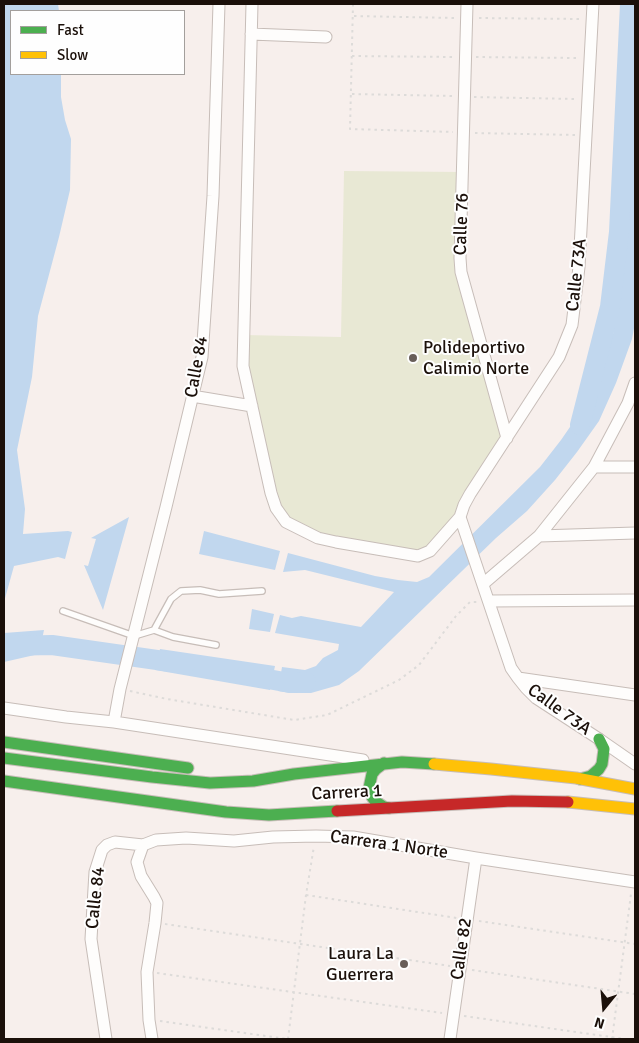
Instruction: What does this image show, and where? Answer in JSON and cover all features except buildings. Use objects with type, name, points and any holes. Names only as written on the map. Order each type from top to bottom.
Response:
[{"type":"main road","points":[[576,778],[581,779],[591,776],[596,773],[602,764],[604,749],[599,739]]},
{"type":"main road","points":[[4,742],[200,770]]},
{"type":"main road","name":"Carrera 1","points":[[4,758],[210,783],[253,781],[384,763],[412,762],[576,778],[635,789]]},
{"type":"main road","points":[[384,763],[372,774],[369,788],[375,802],[389,808]]},
{"type":"main road","points":[[223,772],[294,774]]},
{"type":"main road","points":[[576,778],[635,782]]},
{"type":"main road","name":"Carrera 1","points":[[4,781],[226,812],[269,815],[512,801],[568,802],[618,806],[635,810]]},
{"type":"street","name":"Calle 84","points":[[114,722],[120,689],[202,357],[212,215],[219,4]]},
{"type":"street","points":[[192,396],[252,406],[243,366],[252,4]]},
{"type":"street","name":"Calle 76","points":[[467,4],[461,272],[507,438]]},
{"type":"street","name":"Calle 73A","points":[[252,406],[271,493],[276,508],[286,522],[318,538],[418,556],[430,551],[460,517],[470,494],[559,357],[572,325],[579,267],[593,4]]},
{"type":"street","points":[[251,34],[326,38]]},
{"type":"street","points":[[483,584],[539,536],[594,467],[632,403],[635,383]]},
{"type":"street","points":[[594,467],[635,467]]},
{"type":"street","name":"Calle 73A","points":[[460,517],[511,668],[518,678],[536,698],[635,764]]},
{"type":"street","points":[[539,536],[635,533]]},
{"type":"street","points":[[489,601],[635,600]]},
{"type":"street","points":[[518,678],[635,695]]},
{"type":"street","name":"Carrera 1","points":[[4,708],[114,722],[384,763]]},
{"type":"street","name":"Carrera 1 Norte","points":[[143,845],[156,840],[186,838],[234,841],[273,837],[353,837],[634,882]]},
{"type":"street","name":"Calle 84","points":[[106,1039],[91,939],[95,872],[102,850],[107,845],[115,842],[143,845]]},
{"type":"street","points":[[143,845],[137,862],[141,876],[157,903],[147,972],[149,1020],[152,1039]]},
{"type":"street","name":"Calle 82","points":[[450,1039],[476,858]]},
{"type":"lane","points":[[154,630],[171,599],[181,591],[200,590],[219,594],[262,591]]},
{"type":"lane","points":[[63,611],[134,636],[154,630],[173,637],[216,645]]},
{"type":"path","points":[[353,4],[350,129],[575,135]]},
{"type":"path","points":[[120,689],[167,699],[294,720],[327,715],[399,680],[418,664],[456,616],[470,602],[489,601]]},
{"type":"path","points":[[149,1020],[287,1039],[316,836]]},
{"type":"path","points":[[612,1038],[634,882]]},
{"type":"path","points":[[155,923],[300,944]]},
{"type":"path","points":[[147,972],[625,1039]]},
{"type":"green space","name":"Polideportivo Calimio Norte","points":[[344,171],[463,172],[460,258],[507,438],[464,505],[423,554],[336,542],[286,522],[276,508],[243,366],[244,335],[341,337]]},
{"type":"water","points":[[4,4],[58,4],[59,10],[10,10],[10,75],[61,75],[61,97],[71,139],[70,190],[38,316],[32,377],[17,450],[25,509],[23,534],[72,532],[65,559],[58,557],[14,566],[4,602]]},
{"type":"water","points":[[635,42],[635,323],[632,339],[616,383],[599,421],[555,480],[527,511],[496,538],[359,671],[339,685],[311,693],[278,691],[282,667],[305,670],[316,666],[323,658],[338,650],[339,644],[275,633],[280,615],[292,618],[301,616],[361,627],[394,592],[305,570],[283,572],[288,553],[375,576],[398,580],[417,582],[429,577],[540,467],[581,411],[613,334],[621,289]]},
{"type":"water","points":[[129,517],[103,610],[84,565],[88,566],[96,539],[91,538]]},
{"type":"water","points":[[204,531],[280,551],[275,570],[199,554]]},
{"type":"water","points":[[252,609],[274,614],[270,632],[249,629]]},
{"type":"water","points":[[44,630],[39,654],[4,662],[4,633]]},
{"type":"water","points":[[160,649],[275,666],[270,690],[155,670]]},
{"type":"waterway","points":[[580,425],[610,307],[619,232],[630,4]]},
{"type":"waterway","points":[[4,646],[52,645],[185,664]]},
{"type":"waterway","points":[[246,675],[290,683],[306,682]]},
{"type":"traffic: fast","points":[[580,779],[591,776],[602,764],[604,749],[599,739]]},
{"type":"traffic: fast","points":[[4,742],[188,768]]},
{"type":"traffic: fast","points":[[4,758],[210,783],[253,781],[294,774],[402,762],[434,764]]},
{"type":"traffic: fast","points":[[384,763],[372,774],[369,788],[375,801],[389,808]]},
{"type":"traffic: fast","points":[[4,781],[226,812],[269,815],[337,811]]},
{"type":"traffic: slow","points":[[434,764],[576,778],[635,789]]},
{"type":"traffic: slow","points":[[568,802],[635,809]]},
{"type":"traffic: jam","points":[[337,811],[512,801],[568,802]]},
{"type":"place","name":"Polideportivo Calimio Norte","points":[[413,358]]},
{"type":"place","name":"Laura La Guerrera","points":[[404,964]]}]
